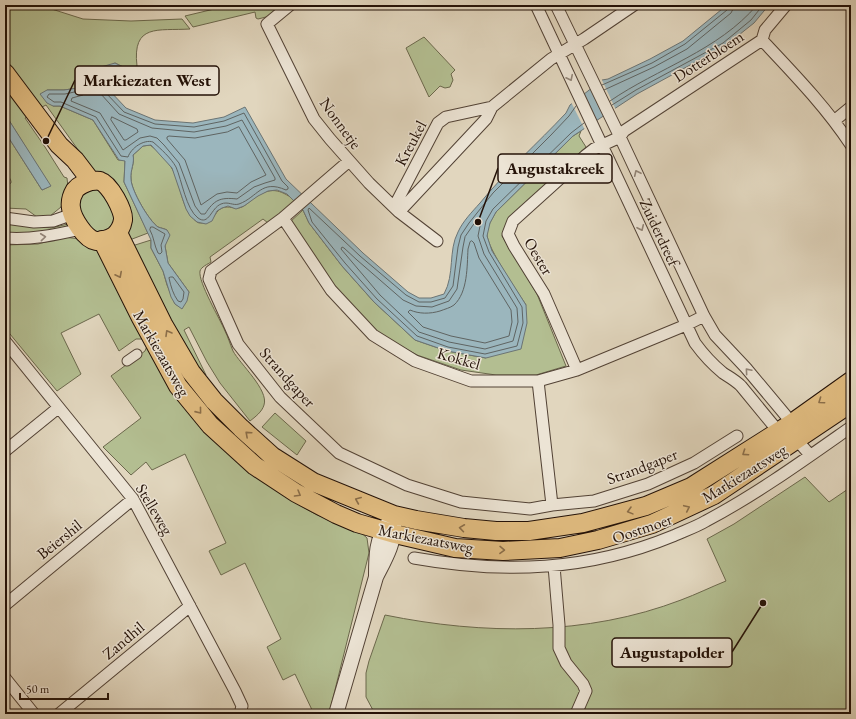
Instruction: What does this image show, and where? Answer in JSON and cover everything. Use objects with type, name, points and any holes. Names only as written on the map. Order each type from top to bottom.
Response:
[{"type":"main road","points":[[5,73],[59,145],[75,160],[83,185]]},
{"type":"main road","points":[[101,181],[107,186],[122,211],[122,224],[110,237],[96,241],[90,238],[77,222],[70,207],[72,196],[83,185],[101,181]]},
{"type":"main road","name":"Markiezaatsweg","points":[[110,237],[191,372],[214,401],[241,428],[272,456],[313,482],[394,515],[416,520],[464,528],[496,531],[529,531],[583,523],[646,506],[691,487],[785,427],[851,381]]},
{"type":"main road","name":"Markiezaatsweg","points":[[110,237],[141,318],[178,386],[210,425],[255,466],[296,493],[357,523],[456,548],[503,551],[560,548],[598,540],[652,524],[714,495],[851,403]]},
{"type":"street","name":"Nonnetje","points":[[290,5],[267,24],[314,119],[369,183],[397,209],[437,242]]},
{"type":"street","name":"Zuiderdreef","points":[[536,5],[695,342],[704,355],[723,373],[741,386],[785,427],[810,455]]},
{"type":"street","name":"Zuiderdreef","points":[[556,5],[704,316],[715,336],[746,368],[785,427],[797,440]]},
{"type":"street","name":"Kreukel","points":[[397,209],[486,119],[492,107],[551,59],[575,46],[634,5]]},
{"type":"street","points":[[762,40],[765,30],[786,5]]},
{"type":"street","name":"Dotterbloem","points":[[602,145],[620,137],[624,131],[762,40],[798,78],[834,121],[851,145]]},
{"type":"street","points":[[834,121],[851,106]]},
{"type":"street","name":"Kreukel","points":[[397,209],[438,123],[446,117],[492,107]]},
{"type":"street","name":"Oester","points":[[577,370],[544,294],[508,234],[513,221],[585,156],[602,145]]},
{"type":"street","name":"Strandgaper","points":[[349,161],[283,218],[211,271],[209,279],[238,344],[280,397],[339,453],[407,485],[461,502],[530,509],[552,505],[594,501],[648,484],[694,463],[736,436]]},
{"type":"street","points":[[5,218],[34,222],[77,222]]},
{"type":"street","name":"Kokkel","points":[[283,218],[331,290],[373,335],[415,361],[471,381],[538,381],[577,370],[686,325],[704,316]]},
{"type":"street","points":[[5,238],[22,239],[49,236],[77,222]]},
{"type":"street","name":"Stelleweg","points":[[5,341],[58,408],[134,499],[242,706],[240,714]]},
{"type":"street","points":[[127,361],[137,354]]},
{"type":"street","points":[[538,381],[552,505]]},
{"type":"street","points":[[5,452],[58,408]]},
{"type":"street","name":"Oostmoer","points":[[414,558],[450,564],[490,567],[554,566],[586,562],[619,554],[655,543],[705,522],[739,502],[851,427]]},
{"type":"street","name":"Beiershil","points":[[5,605],[134,499]]},
{"type":"street","points":[[336,714],[376,578],[376,554],[388,532],[394,515]]},
{"type":"street","points":[[554,566],[559,625],[559,648],[566,663],[583,684],[586,691],[576,714]]},
{"type":"street","name":"Zandhil","points":[[59,714],[190,606]]},
{"type":"street","points":[[5,678],[34,714]]},
{"type":"green space","points":[[5,5],[39,5],[83,19],[131,21],[182,19],[190,29],[158,30],[143,36],[139,42],[137,52],[137,66],[127,69],[115,63],[83,83],[78,88],[47,90],[53,106],[60,106],[93,120],[118,160],[125,160],[124,182],[148,233],[127,241],[84,158],[46,105],[42,107],[5,59]]},
{"type":"green space","points":[[231,5],[283,5],[270,16],[258,19],[256,18],[255,12],[193,27],[185,16]]},
{"type":"green space","points":[[424,37],[455,70],[451,74],[453,80],[450,87],[445,88],[440,86],[429,97],[406,48]]},
{"type":"green space","points":[[5,83],[30,115],[25,118],[64,177],[67,178],[68,187],[61,207],[50,216],[37,217],[26,209],[5,208],[5,186],[11,183],[11,181],[5,169],[5,132],[42,190],[50,186],[5,114]]},
{"type":"green space","points":[[581,131],[579,136],[586,147],[507,223],[502,236],[537,294],[566,366],[536,375],[496,375],[461,370],[417,355],[377,333],[335,288],[290,222],[303,210],[309,223],[342,266],[374,302],[415,340],[447,351],[486,358],[526,305],[492,250],[487,235],[491,220],[496,212],[573,136]]},
{"type":"green space","points":[[150,145],[162,155],[171,167],[175,174],[187,210],[191,217],[198,223],[209,222],[222,208],[242,207],[257,196],[268,191],[282,192],[296,201],[268,223],[263,219],[210,257],[211,262],[200,271],[202,283],[233,351],[253,377],[262,392],[264,399],[263,408],[250,421],[220,383],[207,362],[189,327],[184,330],[206,375],[202,379],[132,246],[151,240],[151,248],[163,271],[175,304],[182,308],[189,292],[168,263],[165,246],[167,230],[158,227],[150,219],[137,197],[132,184],[131,176],[133,155],[143,146]]},
{"type":"green space","points":[[94,189],[101,191],[116,215],[112,228],[100,234],[91,231],[77,211],[82,194]]},
{"type":"green space","points":[[5,222],[51,228],[68,224],[70,228],[54,232],[5,235]]},
{"type":"green space","points":[[64,237],[80,239],[100,250],[171,382],[289,499],[317,515],[358,530],[367,538],[369,553],[329,714],[311,714],[313,712],[295,674],[283,680],[267,647],[281,639],[245,563],[221,575],[209,551],[226,543],[185,454],[152,470],[146,462],[131,475],[103,447],[141,418],[111,376],[145,351],[147,346],[142,339],[136,339],[119,351],[99,314],[61,333],[81,374],[57,391],[5,328],[5,245],[38,244]]},
{"type":"green space","points":[[275,413],[306,441],[297,455],[262,427]]},
{"type":"green space","points":[[805,477],[829,502],[851,487],[851,714],[375,714],[366,697],[366,673],[385,615],[422,622],[497,629],[572,626],[645,612],[681,600],[726,581],[707,539],[734,524]]},
{"type":"water","points":[[727,5],[769,5],[754,23],[725,46],[637,94],[573,136],[496,212],[490,223],[487,236],[492,251],[526,305],[527,323],[521,349],[486,358],[447,351],[415,340],[374,302],[342,266],[309,223],[303,210],[287,194],[277,190],[268,191],[244,206],[236,209],[228,206],[222,208],[217,211],[212,221],[206,224],[197,222],[190,216],[186,209],[172,168],[151,145],[143,146],[133,155],[131,176],[132,184],[137,197],[150,219],[158,227],[167,230],[170,235],[165,246],[168,263],[189,292],[187,301],[182,309],[175,304],[171,297],[163,271],[151,248],[151,240],[124,182],[125,161],[119,160],[93,120],[60,106],[53,106],[47,103],[40,94],[47,90],[78,88],[94,69],[115,63],[127,69],[108,89],[126,108],[155,120],[193,123],[224,117],[245,107],[286,179],[363,253],[408,292],[419,298],[431,298],[444,294],[449,279],[455,239],[465,220],[500,180],[566,113],[570,105],[602,80],[608,79],[650,59],[683,41]]},
{"type":"water","points":[[5,114],[51,186],[42,190],[5,132]]},
{"type":"pier","points":[[601,78],[616,110],[606,116],[591,86]]},
{"type":"pier","points":[[581,94],[595,123],[585,130],[571,102]]},
{"type":"place","name":"Markiezaten West","points":[[46,141]]},
{"type":"place","name":"Augustakreek","points":[[478,222]]},
{"type":"place","name":"Augustapolder","points":[[763,603]]}]
